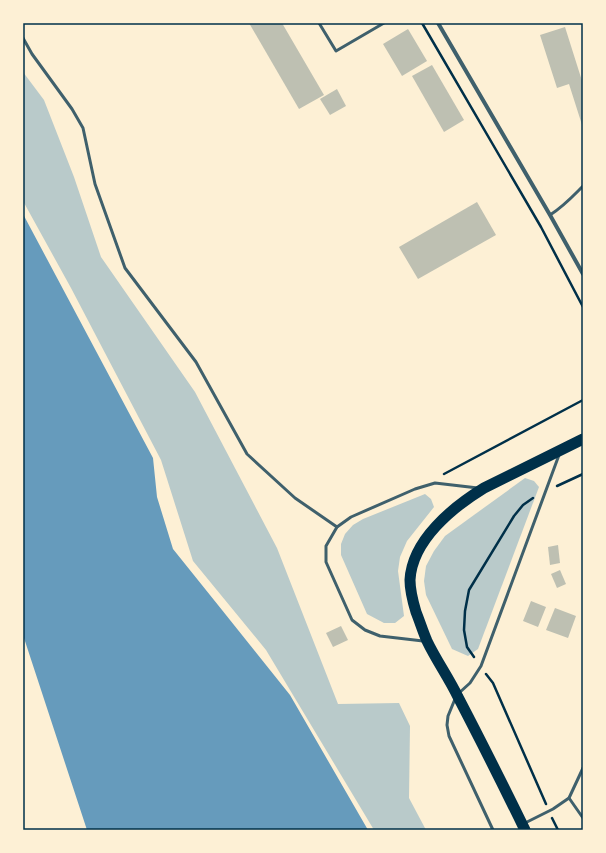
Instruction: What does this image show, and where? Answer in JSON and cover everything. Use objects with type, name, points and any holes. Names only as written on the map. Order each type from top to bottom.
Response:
[{"type":"highway","points":[[524,827],[457,694],[428,641],[419,621],[413,601],[410,580],[414,560],[427,536],[450,512],[469,497],[484,488],[583,440]]},
{"type":"street","points":[[439,24],[583,274]]},
{"type":"lane","points":[[319,23],[336,51],[384,23]]},
{"type":"lane","points":[[439,24],[444,23]]},
{"type":"lane","points":[[23,38],[32,54],[72,109],[83,128],[95,184],[125,268],[196,362],[247,454],[295,498],[337,527]]},
{"type":"lane","points":[[550,215],[568,202],[583,186]]},
{"type":"lane","points":[[493,830],[449,736],[447,725],[448,716],[457,694],[470,683],[481,666],[560,451]]},
{"type":"lane","points":[[428,641],[380,636],[365,630],[352,620],[326,562],[326,546],[337,527],[351,517],[415,489],[435,483],[484,488]]},
{"type":"lane","points":[[524,827],[553,810],[569,798],[576,780],[583,768]]},
{"type":"lane","points":[[569,798],[583,818]]},
{"type":"path","points":[[422,23],[541,227],[583,307]]},
{"type":"path","points":[[435,483],[441,476],[583,400]]},
{"type":"path","points":[[558,830],[493,683],[467,647],[464,630],[465,611],[469,590],[522,505],[546,491],[583,474]]},
{"type":"shaded area","points":[[23,72],[44,100],[74,177],[101,257],[195,392],[277,548],[338,704],[399,703],[410,726],[409,798],[426,830],[374,830],[266,650],[193,561],[161,460],[71,288],[23,201]]},
{"type":"shaded area","points":[[525,478],[534,481],[539,487],[478,649],[468,656],[452,649],[426,595],[424,581],[426,566],[434,551],[445,536]]},
{"type":"shaded area","points":[[425,494],[431,499],[434,507],[407,541],[400,557],[398,571],[404,616],[395,623],[384,623],[367,614],[341,555],[341,544],[345,534],[353,525],[363,519]]},
{"type":"water","points":[[23,214],[153,458],[157,497],[173,549],[290,695],[368,830],[87,830],[23,635]]},
{"type":"building","points":[[249,23],[282,23],[324,95],[299,109]]},
{"type":"building","points":[[565,27],[583,84],[583,128],[569,84],[557,88],[540,35]]},
{"type":"building","points":[[408,29],[427,61],[402,76],[383,44]]},
{"type":"building","points":[[432,65],[464,120],[444,132],[412,76]]},
{"type":"building","points":[[337,89],[346,106],[330,115],[320,99]]},
{"type":"building","points":[[477,202],[496,235],[418,279],[399,247]]},
{"type":"building","points":[[558,545],[560,563],[550,565],[548,547]]},
{"type":"building","points":[[560,570],[566,584],[557,588],[551,574]]},
{"type":"building","points":[[531,601],[546,607],[538,627],[523,621]]},
{"type":"building","points":[[555,608],[576,616],[568,638],[546,630]]},
{"type":"building","points":[[341,626],[348,640],[333,647],[326,633]]}]
